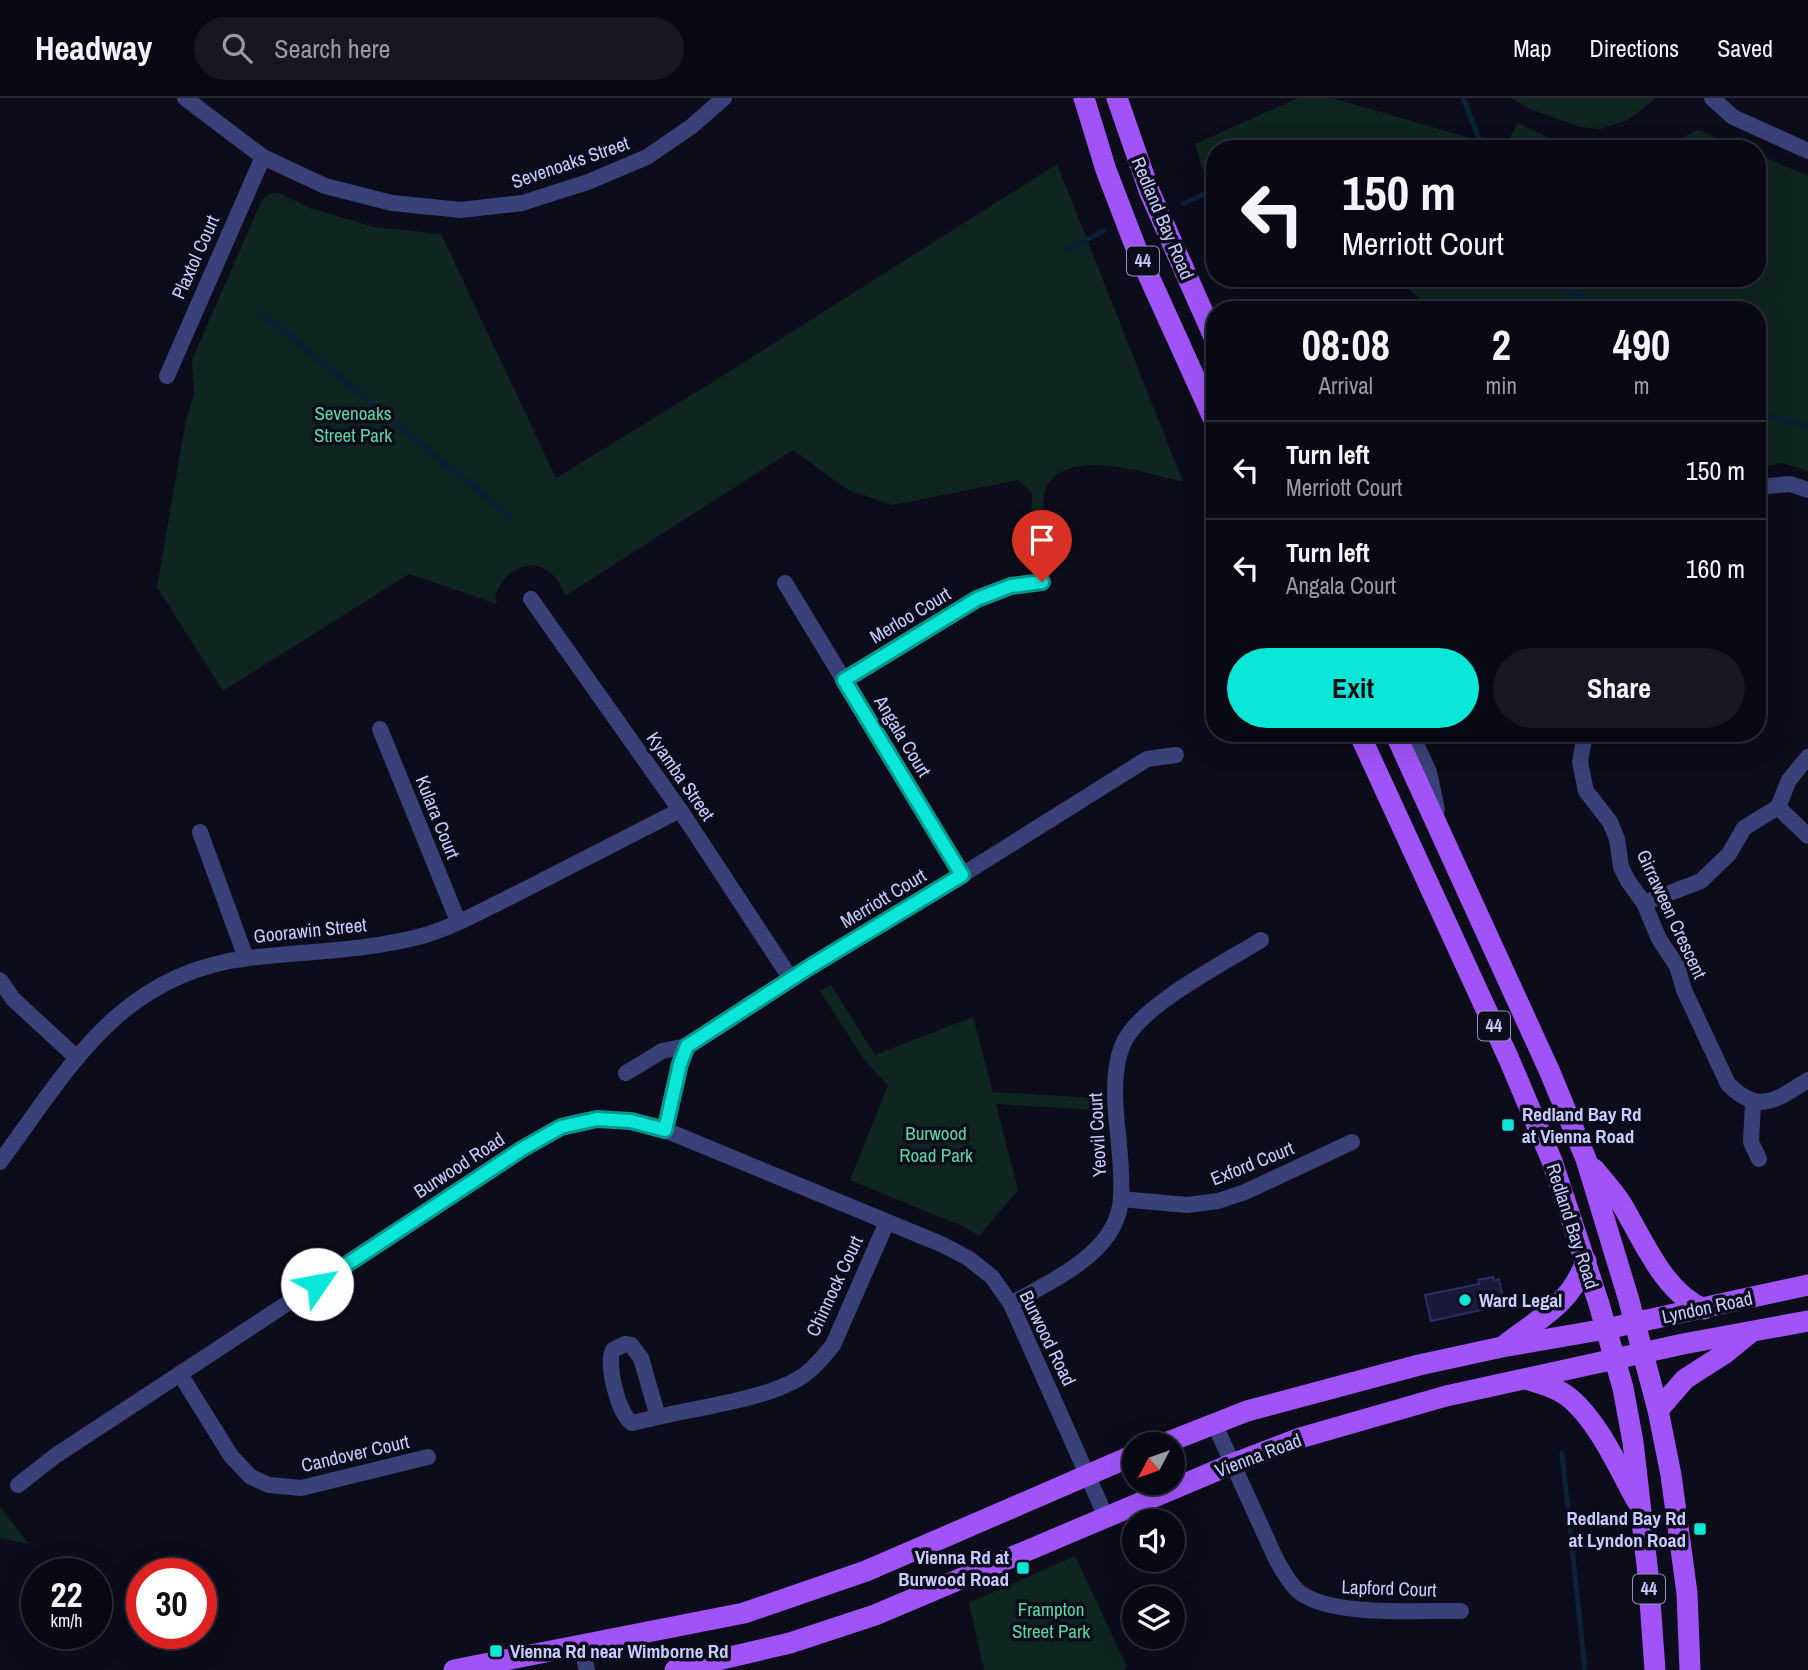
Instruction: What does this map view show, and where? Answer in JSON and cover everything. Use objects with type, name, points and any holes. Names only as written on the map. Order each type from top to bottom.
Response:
[{"type":"main road","name":"Redland Bay Road","points":[[1084,98],[1106,170],[1136,248],[1206,402]]},
{"type":"main road","name":"Redland Bay Road","points":[[1117,98],[1150,193],[1206,319]]},
{"type":"main road","name":"Redland Bay Road","points":[[1363,742],[1508,1057],[1552,1161],[1586,1261],[1615,1359],[1633,1442],[1655,1670]]},
{"type":"main road","name":"Redland Bay Road","points":[[1399,742],[1549,1070],[1586,1159],[1635,1322],[1658,1410],[1671,1475],[1687,1593],[1690,1670]]},
{"type":"main road","points":[[1586,1159],[1618,1200],[1671,1286],[1691,1303],[1704,1309]]},
{"type":"main road","points":[[1502,1347],[1553,1310],[1571,1293],[1586,1261]]},
{"type":"main road","name":"Lyndon Road","points":[[1606,1329],[1808,1285]]},
{"type":"main road","name":"Lyndon Road","points":[[1615,1359],[1808,1321]]},
{"type":"main road","points":[[1185,1435],[1247,1411],[1315,1392],[1502,1347],[1606,1329]]},
{"type":"main road","points":[[1658,1410],[1685,1379],[1753,1331]]},
{"type":"main road","name":"Vienna Road","points":[[675,1670],[790,1643],[875,1615],[1232,1464],[1300,1438],[1446,1396],[1615,1359]]},
{"type":"main road","points":[[1525,1379],[1556,1389],[1572,1399],[1586,1415],[1641,1509]]},
{"type":"main road","points":[[454,1670],[744,1613],[866,1571],[1122,1460]]},
{"type":"street","name":"Sevenoaks Street","points":[[185,98],[263,156],[325,186],[392,203],[461,209],[522,203],[588,182],[647,157],[692,126],[724,98]]},
{"type":"street","points":[[1712,98],[1733,117],[1808,151]]},
{"type":"street","name":"Plaxtol Court","points":[[167,376],[263,156]]},
{"type":"street","points":[[1766,494],[1779,484]]},
{"type":"street","points":[[1766,486],[1796,485],[1808,490]]},
{"type":"street","name":"Merloo Court","points":[[844,680],[977,599],[1011,586],[1042,582]]},
{"type":"street","name":"Angala Court","points":[[785,583],[962,875]]},
{"type":"street","name":"Kyamba Street","points":[[531,599],[680,810],[791,979]]},
{"type":"street","name":"Kulara Court","points":[[380,729],[458,921]]},
{"type":"street","points":[[1415,742],[1429,772],[1443,841]]},
{"type":"street","name":"Girraween Crescent","points":[[1583,742],[1580,762],[1587,791],[1610,822],[1617,839],[1621,867],[1644,903],[1659,939],[1677,966],[1684,990],[1720,1070],[1738,1094],[1753,1102]]},
{"type":"street","name":"Merriott Court","points":[[626,1073],[662,1051],[687,1046],[1147,759],[1176,755]]},
{"type":"street","points":[[1644,903],[1701,881],[1729,854],[1744,828],[1778,807],[1788,780],[1808,757]]},
{"type":"street","points":[[1778,807],[1808,836]]},
{"type":"street","name":"Goorawin Street","points":[[0,1162],[77,1058],[119,1013],[151,989],[190,970],[246,958],[390,943],[425,935],[680,810]]},
{"type":"street","points":[[200,832],[246,958]]},
{"type":"street","name":"Yeovil Court","points":[[1011,1304],[1060,1277],[1102,1243],[1115,1220],[1121,1199],[1115,1079],[1125,1041],[1149,1010],[1261,940]]},
{"type":"street","points":[[0,980],[13,999],[77,1058]]},
{"type":"street","points":[[665,1130],[680,1064],[687,1046]]},
{"type":"street","points":[[1759,1159],[1751,1142],[1753,1102],[1767,1103],[1777,1099],[1808,1080]]},
{"type":"street","name":"Burwood Road","points":[[18,1485],[55,1456],[522,1149],[561,1127],[597,1119],[631,1121],[665,1130],[968,1258],[992,1277],[1011,1304],[1106,1517]]},
{"type":"street","name":"Exford Court","points":[[1121,1199],[1186,1205],[1218,1201],[1245,1192],[1352,1142]]},
{"type":"street","name":"Chinnock Court","points":[[657,1417],[638,1351],[631,1345],[618,1345],[610,1356],[610,1364],[622,1412],[632,1423],[769,1392],[799,1378],[821,1360],[833,1345],[887,1222]]},
{"type":"street","name":"Candover Court","points":[[180,1374],[231,1456],[251,1476],[269,1485],[301,1488],[428,1457]]},
{"type":"street","name":"Lapford Court","points":[[1214,1423],[1276,1559],[1286,1578],[1298,1592],[1320,1604],[1344,1609],[1461,1611]]},
{"type":"street","points":[[581,1646],[587,1670]]},
{"type":"green space","points":[[1298,98],[1332,98],[1477,140],[1206,140],[1206,179],[1195,144]]},
{"type":"green space","points":[[1511,98],[1656,98],[1628,120],[1600,129],[1580,127],[1530,109]]},
{"type":"green space","points":[[1517,123],[1554,140],[1509,140]]},
{"type":"green space","points":[[1698,130],[1722,140],[1678,140]]},
{"type":"green space","points":[[1766,158],[1808,176],[1808,471],[1782,463],[1766,466],[1766,301],[1423,301],[1406,287],[1766,287]]},
{"type":"green space","name":"Sevenoaks Street Park","points":[[1057,164],[1183,482],[1109,466],[1072,468],[1057,475],[1046,488],[1043,507],[1045,543],[1030,548],[1032,493],[1018,480],[893,505],[848,490],[793,450],[565,596],[551,573],[541,567],[520,568],[510,573],[495,596],[497,604],[409,574],[223,691],[157,587],[186,420],[194,395],[192,360],[260,204],[266,196],[281,194],[310,208],[374,227],[441,234],[556,478]]},
{"type":"green space","name":"Burwood Road Park","points":[[831,985],[875,1055],[973,1017],[993,1092],[1097,1098],[1097,1110],[996,1104],[1018,1190],[979,1236],[964,1227],[850,1180],[888,1085],[865,1061],[820,991]]},
{"type":"green space","points":[[0,1507],[29,1544],[0,1538]]},
{"type":"green space","name":"Frampton Street Park","points":[[1075,1556],[1127,1667],[1124,1670],[984,1670],[969,1603]]},
{"type":"building","name":"Ward Legal","points":[[1493,1277],[1494,1281],[1499,1279],[1504,1303],[1500,1306],[1431,1321],[1425,1295],[1479,1284],[1478,1280]]},
{"type":"waterway","points":[[1464,100],[1480,140]]},
{"type":"waterway","points":[[1184,203],[1206,193]]},
{"type":"waterway","points":[[1068,249],[1104,231]]},
{"type":"waterway","points":[[1563,287],[1583,301]]},
{"type":"waterway","points":[[1577,287],[1586,301]]},
{"type":"waterway","points":[[263,314],[509,516]]},
{"type":"waterway","points":[[1766,416],[1808,426]]},
{"type":"waterway","points":[[1562,1453],[1585,1670]]},
{"type":"place","name":"Redland Bay Rd at Vienna Road","points":[[1508,1125]]},
{"type":"place","name":"Ward Legal","points":[[1465,1300]]},
{"type":"place","name":"Redland Bay Rd at Lyndon Road","points":[[1700,1529]]},
{"type":"place","name":"Vienna Rd at Burwood Road","points":[[1023,1568]]},
{"type":"place","name":"Vienna Rd near Wimborne Rd","points":[[496,1651]]},
{"type":"route","points":[[317,1284],[522,1149],[561,1127],[597,1119],[631,1121],[665,1130],[680,1064],[687,1046],[811,966],[962,875],[844,680],[977,599],[1011,586],[1042,582]]}]
